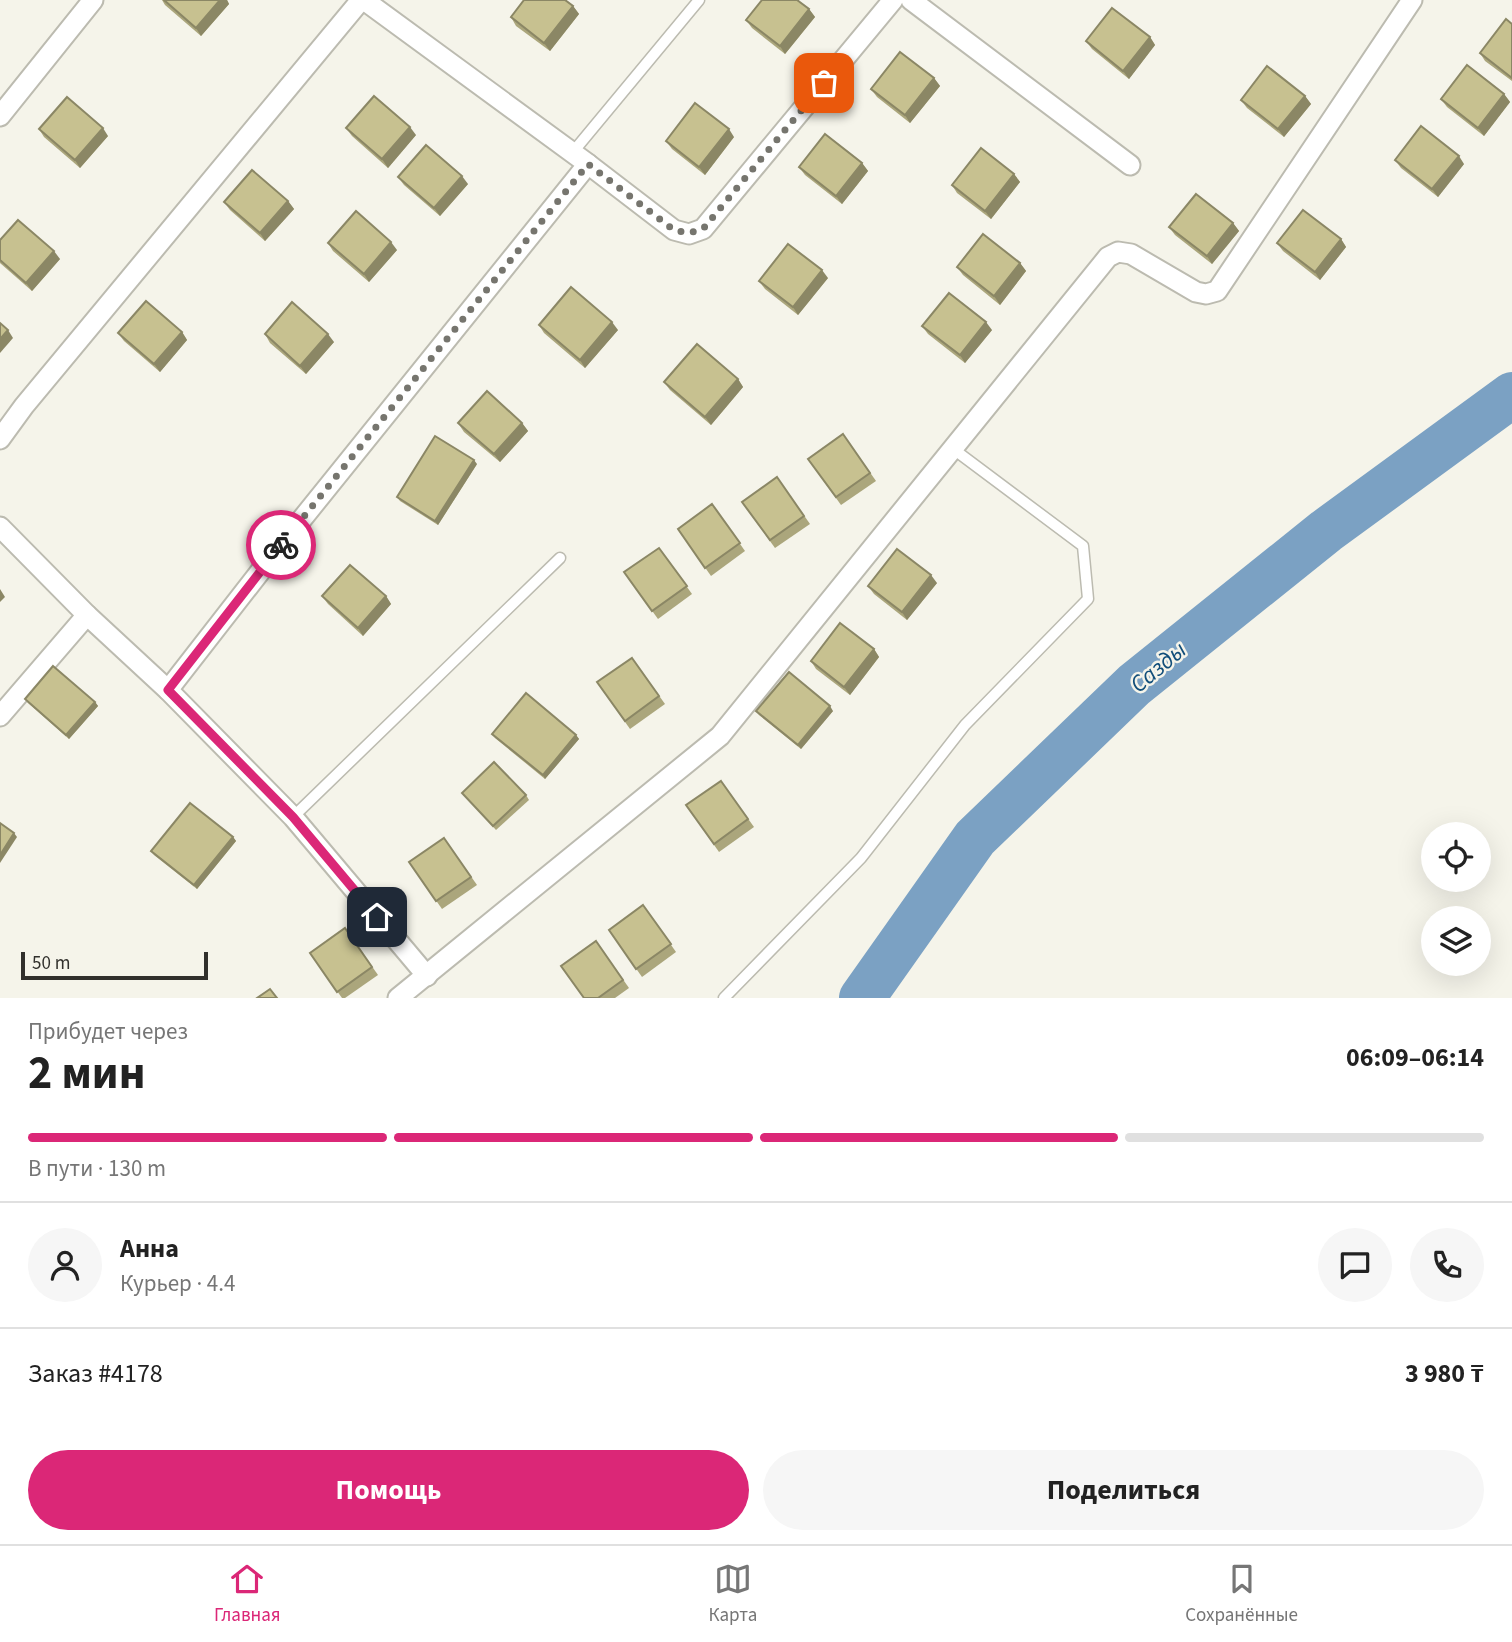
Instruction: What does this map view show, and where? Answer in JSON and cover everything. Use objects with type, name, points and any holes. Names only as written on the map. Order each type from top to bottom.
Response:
[{"type":"street","points":[[0,116],[93,0]]},
{"type":"street","points":[[0,439],[33,395],[362,0],[580,158],[674,230],[689,233],[703,229],[893,0]]},
{"type":"street","points":[[911,0],[1130,165]]},
{"type":"street","points":[[398,998],[720,736],[1108,257],[1118,252],[1131,254],[1196,292],[1206,294],[1217,291],[1412,0]]},
{"type":"street","points":[[168,690],[580,158]]},
{"type":"street","points":[[0,527],[87,615],[168,690],[293,817],[427,976]]},
{"type":"street","points":[[0,716],[87,615]]},
{"type":"lane","points":[[580,158],[699,0]]},
{"type":"lane","points":[[724,998],[860,858],[965,725],[1088,599],[1083,546],[952,448]]},
{"type":"lane","points":[[293,817],[560,558]]},
{"type":"building","points":[[164,0],[220,0],[196,28]]},
{"type":"building","points":[[524,0],[565,0],[573,6],[544,43],[511,17]]},
{"type":"building","points":[[762,0],[797,0],[809,9],[780,46],[746,20]]},
{"type":"building","points":[[1112,8],[1150,37],[1123,71],[1086,41]]},
{"type":"building","points":[[1506,19],[1512,24],[1512,78],[1480,53]]},
{"type":"building","points":[[900,52],[934,78],[905,115],[871,89]]},
{"type":"building","points":[[1467,65],[1504,94],[1478,128],[1441,99]]},
{"type":"building","points":[[1267,66],[1305,96],[1278,129],[1241,100]]},
{"type":"building","points":[[374,96],[410,127],[382,159],[346,128]]},
{"type":"building","points":[[67,97],[103,128],[75,160],[39,129]]},
{"type":"building","points":[[695,103],[729,129],[699,167],[666,141]]},
{"type":"building","points":[[1421,126],[1459,156],[1432,189],[1395,160]]},
{"type":"building","points":[[825,134],[862,163],[836,196],[799,167]]},
{"type":"building","points":[[426,145],[462,176],[434,208],[398,177]]},
{"type":"building","points":[[981,148],[1014,174],[985,211],[952,185]]},
{"type":"building","points":[[252,170],[288,201],[260,233],[224,202]]},
{"type":"building","points":[[1196,194],[1233,223],[1207,256],[1169,227]]},
{"type":"building","points":[[1303,210],[1341,239],[1315,272],[1277,243]]},
{"type":"building","points":[[356,211],[391,242],[364,274],[328,243]]},
{"type":"building","points":[[18,220],[54,251],[26,283],[0,260],[0,240]]},
{"type":"building","points":[[983,234],[1020,263],[994,296],[957,267]]},
{"type":"building","points":[[788,244],[822,270],[793,307],[759,281]]},
{"type":"building","points":[[571,287],[612,322],[580,360],[539,325]]},
{"type":"building","points":[[949,293],[986,322],[960,355],[922,326]]},
{"type":"building","points":[[146,301],[182,332],[154,364],[118,333]]},
{"type":"building","points":[[292,302],[328,334],[300,366],[265,334]]},
{"type":"building","points":[[0,323],[8,330],[0,339]]},
{"type":"building","points":[[697,344],[738,379],[705,417],[664,382]]},
{"type":"building","points":[[487,391],[522,423],[494,454],[458,423]]},
{"type":"building","points":[[843,434],[870,473],[836,497],[808,459]]},
{"type":"building","points":[[435,436],[474,460],[435,521],[397,497]]},
{"type":"building","points":[[777,477],[804,516],[770,540],[742,502]]},
{"type":"building","points":[[712,504],[740,543],[705,568],[678,529]]},
{"type":"building","points":[[659,548],[687,586],[652,611],[624,572]]},
{"type":"building","points":[[897,549],[931,575],[902,612],[868,586]]},
{"type":"building","points":[[350,565],[386,596],[358,628],[322,596]]},
{"type":"building","points":[[840,623],[874,649],[844,687],[811,661]]},
{"type":"building","points":[[632,658],[659,696],[625,721],[597,682]]},
{"type":"building","points":[[53,666],[95,702],[66,735],[25,699]]},
{"type":"building","points":[[789,672],[830,706],[798,745],[756,711]]},
{"type":"building","points":[[526,693],[576,735],[543,775],[492,734]]},
{"type":"building","points":[[494,762],[526,795],[493,826],[462,793]]},
{"type":"building","points":[[721,781],[748,819],[714,844],[686,805]]},
{"type":"building","points":[[190,803],[233,837],[194,885],[151,851]]},
{"type":"building","points":[[0,823],[14,833],[0,855]]},
{"type":"building","points":[[444,838],[471,877],[436,901],[409,862]]},
{"type":"building","points":[[643,905],[671,944],[636,969],[609,930]]},
{"type":"building","points":[[345,928],[372,967],[337,992],[310,953]]},
{"type":"building","points":[[596,941],[623,980],[598,998],[584,998],[561,966]]},
{"type":"building","points":[[270,989],[277,998],[257,998]]},
{"type":"waterway","name":"Сазды","points":[[862,998],[975,838],[1134,685],[1326,531],[1512,395]]},
{"type":"way so far","points":[[281,545],[588,164],[674,230],[689,233],[703,229],[824,83]]},
{"type":"route","points":[[281,545],[168,690],[293,817],[377,917]]}]
